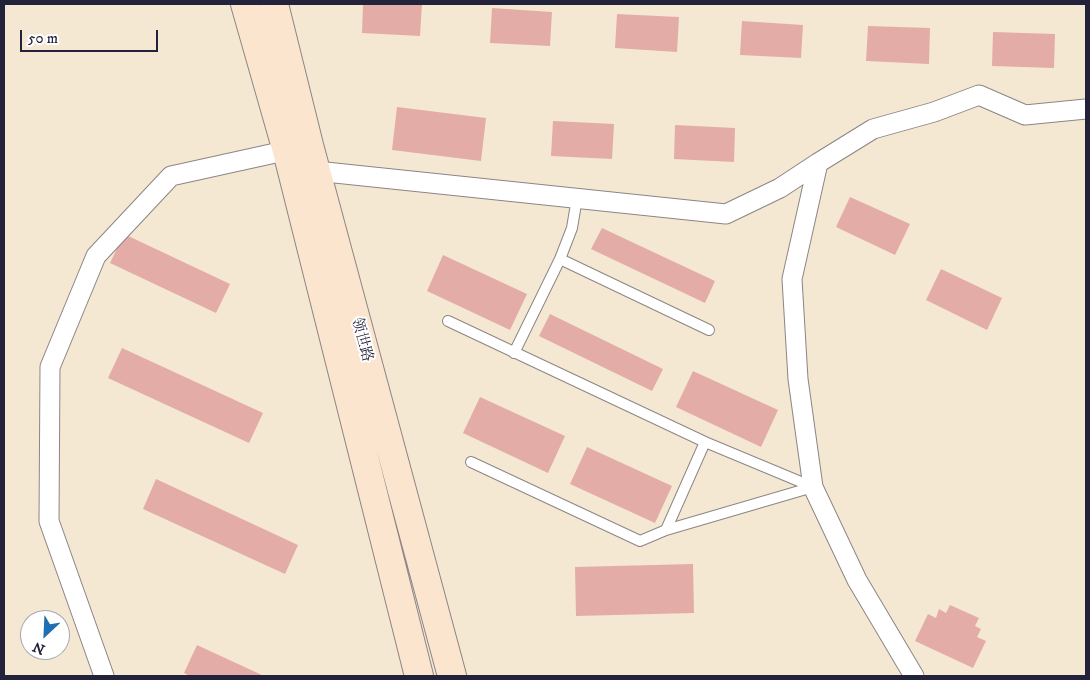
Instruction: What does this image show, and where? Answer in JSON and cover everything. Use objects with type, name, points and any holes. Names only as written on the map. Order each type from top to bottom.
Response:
[{"type":"street","name":"领世路","points":[[245,4],[298,148],[316,171],[452,676]]},
{"type":"street","name":"领世路","points":[[274,4],[298,148],[419,676]]},
{"type":"street","points":[[316,171],[726,214],[780,188],[873,129],[934,112],[979,95],[1025,115],[1086,110]]},
{"type":"street","points":[[104,676],[49,521],[50,367],[96,256],[171,176],[298,148]]},
{"type":"street","points":[[818,163],[792,278],[798,379],[813,487],[857,580],[914,676]]},
{"type":"lane","points":[[514,353],[560,259],[572,228],[577,198]]},
{"type":"lane","points":[[560,259],[709,330]]},
{"type":"lane","points":[[448,321],[705,442],[813,487]]},
{"type":"lane","points":[[666,530],[705,442]]},
{"type":"lane","points":[[471,462],[640,541],[666,530],[813,487]]},
{"type":"building","points":[[363,4],[422,4],[420,36],[362,33]]},
{"type":"building","points":[[492,8],[552,12],[550,46],[490,43]]},
{"type":"building","points":[[617,14],[679,17],[677,52],[615,48]]},
{"type":"building","points":[[742,21],[803,25],[801,58],[740,55]]},
{"type":"building","points":[[868,26],[930,28],[929,64],[866,61]]},
{"type":"building","points":[[993,32],[1055,34],[1054,68],[992,66]]},
{"type":"building","points":[[397,107],[486,118],[481,161],[392,150]]},
{"type":"building","points":[[553,121],[614,124],[612,159],[551,156]]},
{"type":"building","points":[[675,125],[735,128],[734,162],[674,159]]},
{"type":"building","points":[[850,197],[910,224],[895,255],[836,227]]},
{"type":"building","points":[[602,228],[715,281],[705,303],[591,249]]},
{"type":"building","points":[[124,234],[230,284],[216,313],[110,263]]},
{"type":"building","points":[[443,255],[527,294],[510,330],[427,291]]},
{"type":"building","points":[[941,269],[1002,298],[987,330],[926,300]]},
{"type":"building","points":[[550,314],[663,369],[652,391],[539,336]]},
{"type":"building","points":[[122,348],[263,413],[249,443],[108,378]]},
{"type":"building","points":[[693,371],[778,410],[761,447],[676,407]]},
{"type":"building","points":[[480,397],[565,436],[548,473],[463,433]]},
{"type":"building","points":[[587,447],[672,486],[655,523],[570,484]]},
{"type":"building","points":[[156,479],[298,545],[285,574],[143,509]]},
{"type":"building","points":[[693,564],[694,613],[576,616],[575,567]]},
{"type":"building","points":[[950,605],[979,618],[975,626],[981,629],[977,637],[986,641],[973,668],[915,641],[928,614],[936,618],[939,609],[946,613]]},
{"type":"building","points":[[197,645],[264,676],[190,676],[184,673]]}]
